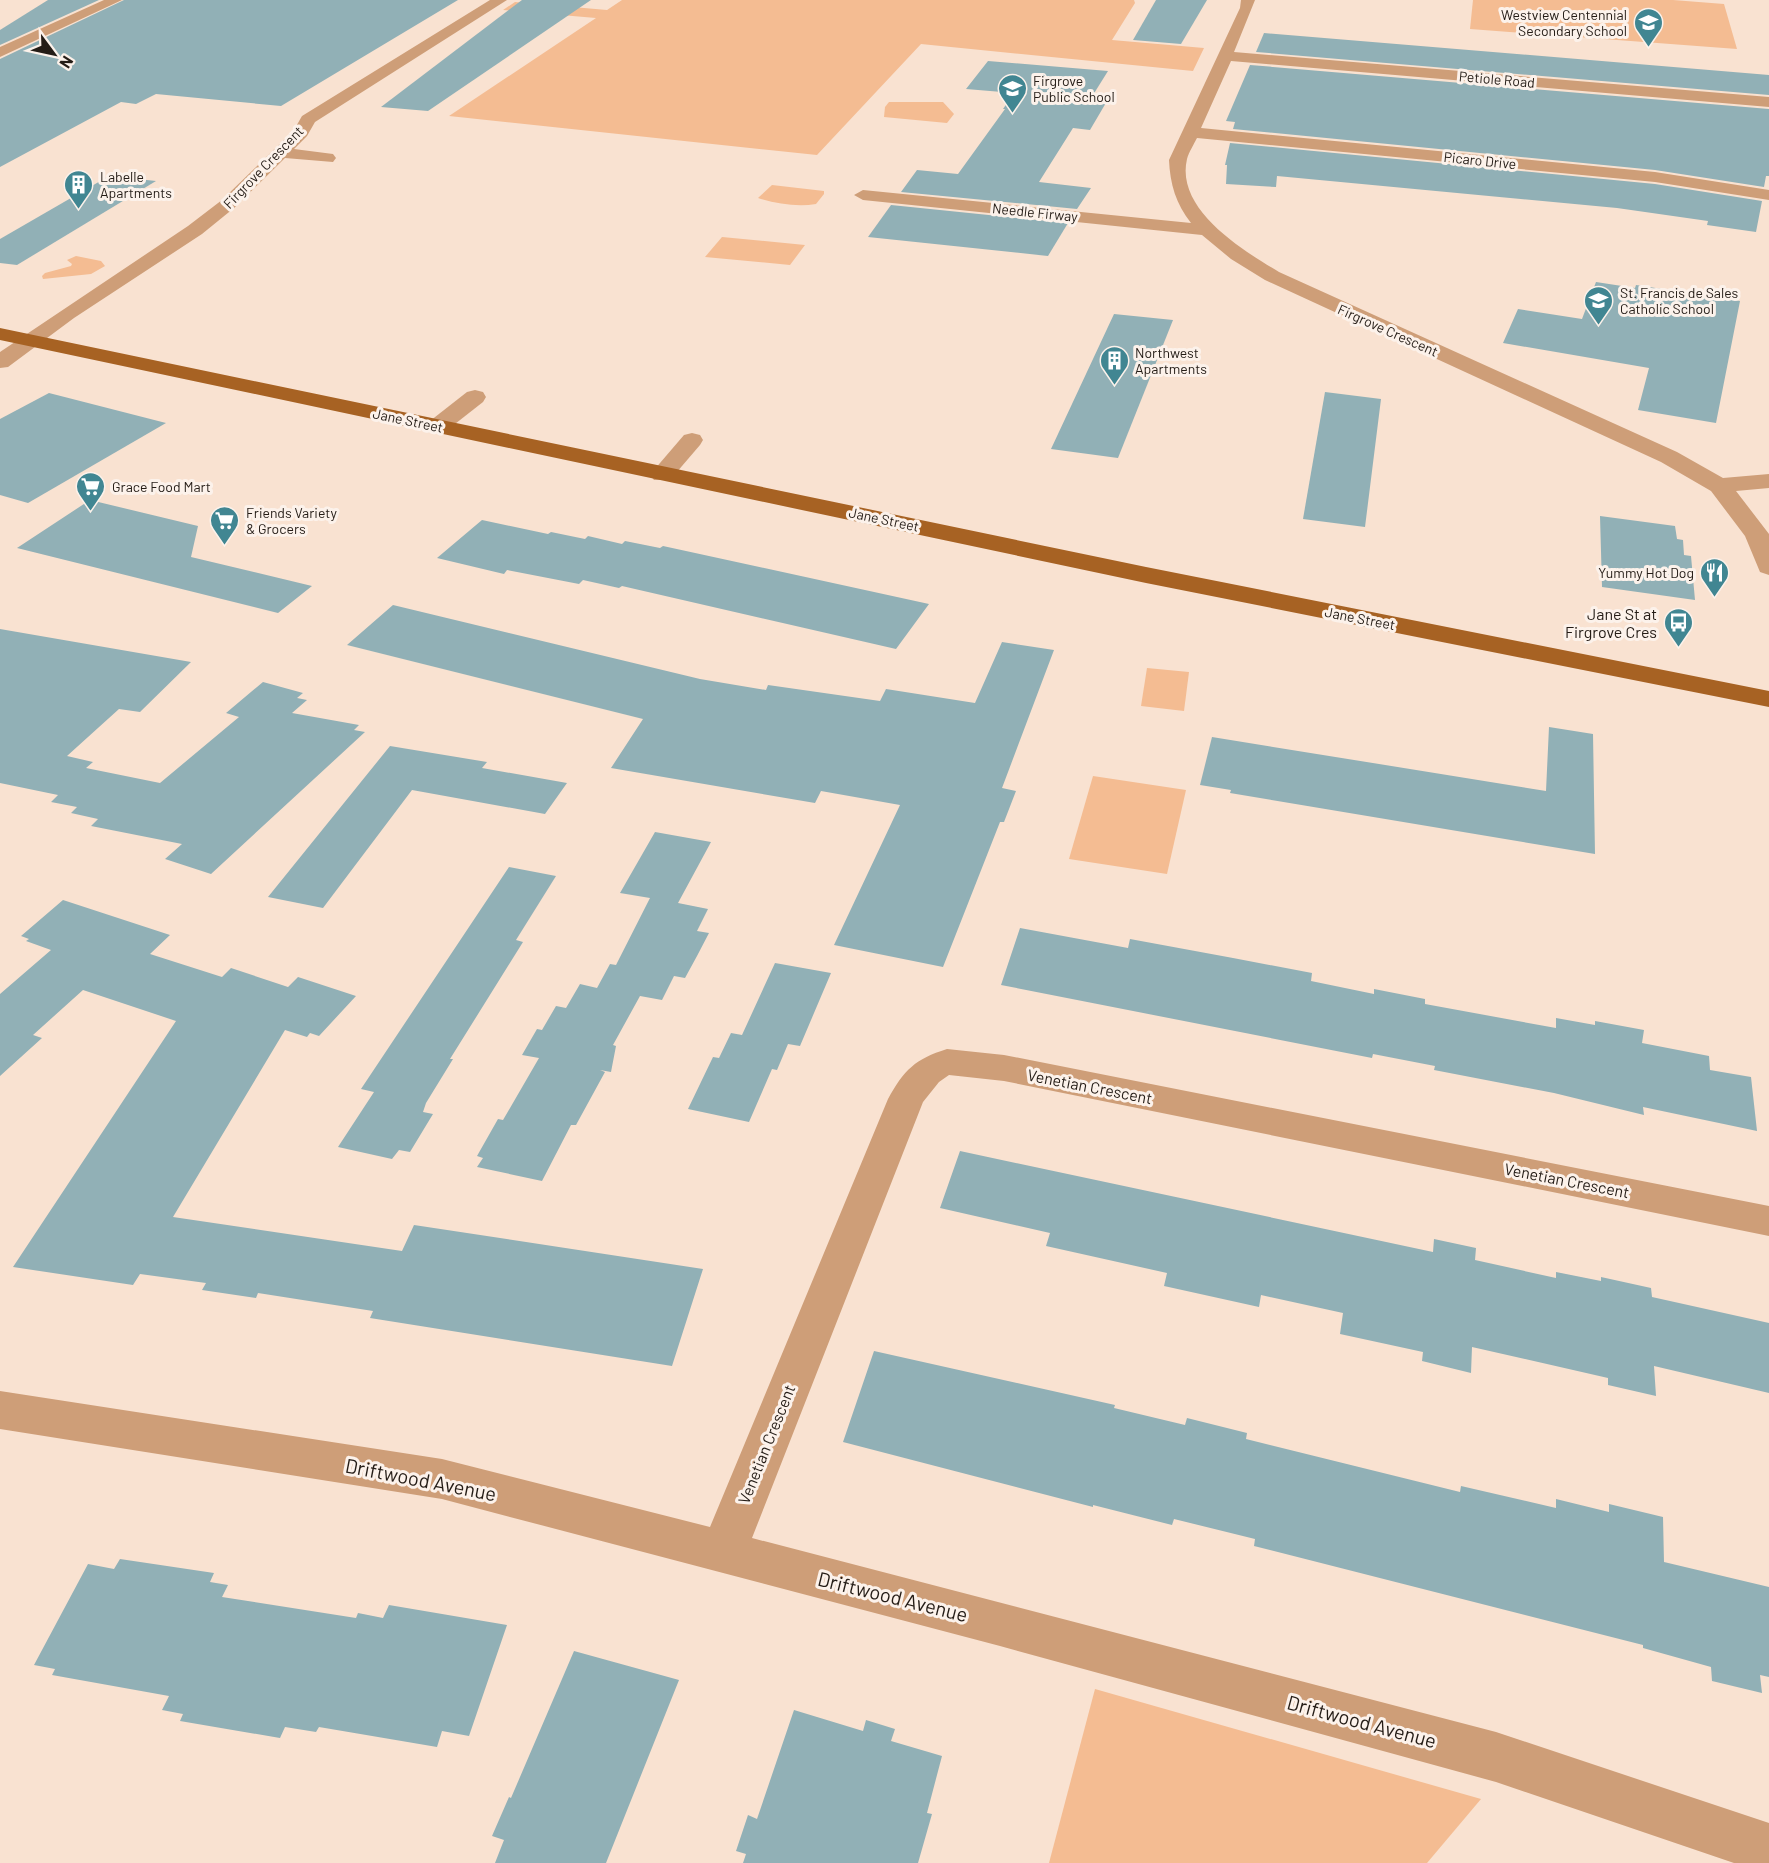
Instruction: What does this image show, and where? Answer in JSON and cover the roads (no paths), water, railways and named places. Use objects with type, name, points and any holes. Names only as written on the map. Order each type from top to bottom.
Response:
[{"type":"main road","name":"Jane Street","points":[[0,334],[662,475],[1769,699]]},
{"type":"street","points":[[0,53],[115,0]]},
{"type":"street","name":"Firgrove Crescent","points":[[0,362],[67,314],[195,230],[228,204],[301,132],[308,119],[500,0]]},
{"type":"street","name":"Firgrove Crescent","points":[[1248,0],[1247,8],[1178,160],[1178,182],[1190,210],[1207,230],[1229,248],[1272,276],[1669,457],[1719,486],[1757,535],[1769,567]]},
{"type":"street","name":"Petiole Road","points":[[1226,56],[1769,102]]},
{"type":"street","name":"Picaro Drive","points":[[1191,132],[1655,177],[1769,195]]},
{"type":"street","points":[[279,152],[327,158]]},
{"type":"street","name":"Needle Firway","points":[[863,195],[1207,230]]},
{"type":"street","points":[[438,426],[475,397]]},
{"type":"street","points":[[662,475],[692,440]]},
{"type":"street","points":[[1719,486],[1769,481]]},
{"type":"street","name":"Venetian Crescent","points":[[723,1552],[906,1099],[918,1078],[932,1066],[948,1061],[1004,1068],[1769,1221]]},
{"type":"street","name":"Driftwood Avenue","points":[[0,1410],[442,1479],[1496,1757],[1755,1842],[1769,1849]]},
{"type":"place","name":"Westview Centennial Secondary School","points":[[1648,48]]},
{"type":"place","name":"Firgrove Public School","points":[[1012,114]]},
{"type":"place","name":"Labelle Apartments","points":[[79,210]]},
{"type":"place","name":"St. Francis de Sales Catholic School","points":[[1599,326]]},
{"type":"place","name":"Northwest Apartments","points":[[1114,386]]},
{"type":"place","name":"Grace Food Mart","points":[[91,512]]},
{"type":"place","name":"Friends Variety & Grocers","points":[[225,546]]},
{"type":"place","name":"Yummy Hot Dog","points":[[1715,598]]},
{"type":"place","name":"Jane St at Firgrove Cres","points":[[1678,648]]}]
